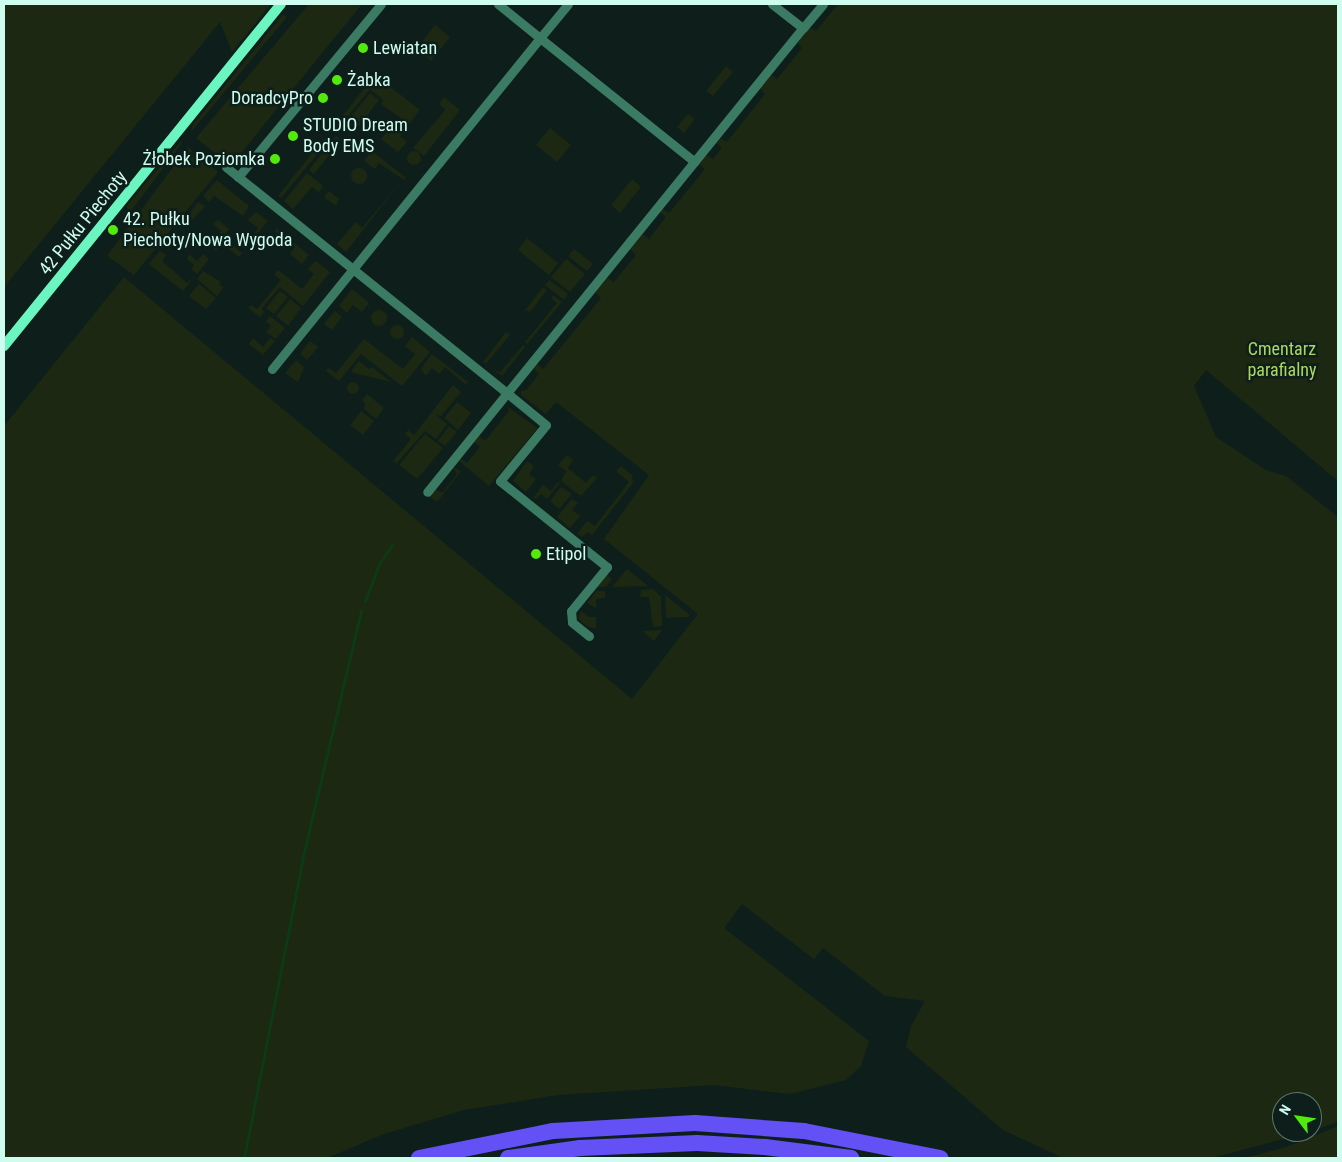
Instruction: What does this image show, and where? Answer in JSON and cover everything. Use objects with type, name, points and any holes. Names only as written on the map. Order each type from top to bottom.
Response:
[{"type":"highway","points":[[419,1158],[517,1136],[598,1126],[696,1123],[804,1130],[940,1158]]},
{"type":"highway","points":[[517,1136],[514,1157],[589,1148],[697,1143],[765,1147],[851,1158]]},
{"type":"street","name":"42 Pułku Piechoty","points":[[4,346],[281,4]]},
{"type":"street","points":[[238,177],[381,4]]},
{"type":"street","points":[[498,4],[695,162]]},
{"type":"street","points":[[272,369],[568,4]]},
{"type":"street","points":[[772,4],[803,28]]},
{"type":"street","points":[[427,492],[823,4]]},
{"type":"street","points":[[226,167],[546,425],[500,482],[606,567],[571,611],[572,622],[588,636]]},
{"type":"green space","points":[[4,4],[271,4],[232,52],[220,22],[4,287]]},
{"type":"green space","points":[[309,4],[362,4],[233,163],[228,159],[226,162],[196,138]]},
{"type":"green space","name":"Cmentarz parafialny","points":[[838,4],[1338,4],[1338,481],[1206,370],[1194,386],[1216,437],[1266,470],[1286,476],[1338,517],[1338,1122],[1322,1128],[1322,1092],[1272,1092],[1272,1142],[1212,1158],[1063,1158],[1003,1130],[906,1047],[911,1026],[925,1001],[885,996],[823,948],[814,959],[742,904],[724,928],[869,1041],[861,1066],[846,1080],[790,1094],[714,1085],[558,1095],[464,1110],[384,1134],[327,1158],[4,1158],[4,426],[124,277],[632,699],[698,614],[604,539],[649,475],[556,402],[546,414],[521,395],[521,391],[526,390],[539,374],[534,369],[537,364],[543,369],[601,298],[595,292],[608,278],[614,282],[636,255],[630,249],[642,234],[649,239],[666,217],[660,212],[663,209],[669,213],[705,169],[699,164],[707,155],[713,159],[722,148],[717,143],[720,138],[727,142],[765,94],[760,88],[771,75],[777,79],[802,48],[797,42],[809,27],[816,31]]},
{"type":"green space","points":[[283,14],[287,17],[191,132],[192,126]]},
{"type":"green space","points":[[435,25],[450,37],[431,61],[416,49]]},
{"type":"green space","points":[[726,66],[733,72],[713,96],[706,91]]},
{"type":"green space","points":[[375,75],[420,110],[409,124],[381,104],[383,100],[370,89],[343,122],[340,119]]},
{"type":"green space","points":[[370,93],[379,100],[355,131],[346,123]]},
{"type":"green space","points":[[444,97],[460,110],[424,156],[413,148],[442,114],[445,109],[439,104]]},
{"type":"green space","points":[[688,114],[695,119],[684,133],[677,127]]},
{"type":"green space","points":[[395,122],[405,130],[400,136],[407,142],[398,152],[381,139]]},
{"type":"green space","points":[[550,128],[571,145],[557,162],[536,145]]},
{"type":"green space","points":[[336,136],[341,140],[314,174],[309,170]]},
{"type":"green space","points":[[324,138],[328,141],[281,198],[278,196]]},
{"type":"green space","points":[[181,141],[182,143],[131,211],[126,207]]},
{"type":"green space","points":[[188,147],[218,172],[134,275],[107,256]]},
{"type":"green space","points":[[372,151],[406,178],[404,180],[379,163],[375,169],[364,161]]},
{"type":"green space","points":[[414,151],[419,153],[421,158],[419,163],[414,165],[409,163],[407,158],[409,153]]},
{"type":"green space","points":[[359,168],[365,170],[367,176],[365,182],[359,184],[353,182],[351,176],[353,170]]},
{"type":"green space","points":[[307,173],[323,186],[319,192],[312,187],[293,209],[284,201]]},
{"type":"green space","points":[[632,179],[641,187],[620,213],[611,205]]},
{"type":"green space","points":[[217,180],[249,206],[243,216],[214,196],[209,202],[203,196]]},
{"type":"green space","points":[[401,181],[346,252],[337,244],[356,222],[362,228]]},
{"type":"green space","points":[[329,191],[339,199],[336,206],[324,197]]},
{"type":"green space","points":[[198,202],[205,206],[193,220],[189,214]]},
{"type":"green space","points":[[256,212],[268,221],[253,239],[251,238],[258,228],[248,220]]},
{"type":"green space","points":[[218,220],[229,229],[223,237],[242,253],[239,257],[222,244],[216,251],[209,246],[221,231],[213,224]]},
{"type":"green space","points":[[276,228],[309,255],[302,264],[290,254],[295,247],[275,231]]},
{"type":"green space","points":[[174,233],[180,236],[169,250],[165,244]]},
{"type":"green space","points":[[527,238],[558,263],[549,275],[518,250]]},
{"type":"green space","points":[[574,249],[593,264],[587,271],[568,256]]},
{"type":"green space","points":[[160,251],[166,255],[162,261],[187,283],[195,276],[183,291],[149,264]]},
{"type":"green space","points":[[189,254],[197,261],[203,254],[209,259],[197,274],[191,269],[194,265],[187,259]]},
{"type":"green space","points":[[566,259],[585,274],[570,292],[551,277]]},
{"type":"green space","points":[[316,261],[330,272],[303,306],[280,287],[261,309],[264,311],[260,317],[248,308],[251,305],[257,309],[281,280],[274,275],[278,270],[302,289],[314,274],[308,269]]},
{"type":"green space","points":[[203,271],[221,282],[219,284],[223,288],[217,296],[197,279]]},
{"type":"green space","points":[[549,280],[568,294],[564,300],[545,285]]},
{"type":"green space","points":[[199,284],[216,298],[206,309],[189,296]]},
{"type":"green space","points":[[543,287],[547,290],[530,312],[526,310],[520,317]]},
{"type":"green space","points":[[352,289],[369,303],[362,312],[353,305],[347,313],[339,306]]},
{"type":"green space","points":[[280,291],[288,297],[274,314],[266,308]]},
{"type":"green space","points":[[553,295],[562,302],[527,344],[525,342],[557,303],[551,298]]},
{"type":"green space","points":[[290,299],[301,308],[288,326],[276,316]]},
{"type":"green space","points":[[379,310],[387,318],[379,326],[371,318]]},
{"type":"green space","points":[[335,311],[342,317],[332,330],[324,324]]},
{"type":"green space","points":[[270,316],[285,328],[276,339],[266,332],[271,326],[266,321]]},
{"type":"green space","points":[[394,325],[400,325],[404,332],[400,339],[394,339],[390,335],[390,329]]},
{"type":"green space","points":[[506,332],[510,335],[486,364],[483,362]]},
{"type":"green space","points":[[412,337],[430,352],[402,386],[361,354],[339,381],[326,371],[328,368],[336,373],[364,339],[403,369],[415,354],[405,346]]},
{"type":"green space","points":[[253,338],[263,347],[270,338],[275,341],[263,355],[249,344]]},
{"type":"green space","points":[[310,341],[318,347],[307,360],[300,354]]},
{"type":"green space","points":[[523,345],[525,347],[502,376],[493,369],[500,372]]},
{"type":"green space","points":[[432,354],[468,382],[466,385],[445,367],[439,374],[432,368],[426,376],[421,369]]},
{"type":"green space","points":[[296,360],[304,367],[298,382],[285,373]]},
{"type":"green space","points":[[359,361],[369,369],[372,367],[391,382],[351,372]]},
{"type":"green space","points":[[353,382],[359,388],[353,394],[347,388]]},
{"type":"green space","points":[[453,385],[461,392],[441,416],[436,415],[447,424],[436,439],[425,431],[397,463],[393,461],[411,439],[405,434],[408,430],[414,435]]},
{"type":"green space","points":[[367,394],[384,408],[376,419],[363,408],[366,404],[362,400]]},
{"type":"green space","points":[[457,402],[471,413],[458,430],[444,418]]},
{"type":"green space","points":[[508,407],[537,428],[489,486],[459,461],[460,458],[467,463],[480,447],[474,442],[479,436],[485,441],[509,411]]},
{"type":"green space","points":[[361,411],[374,421],[363,435],[350,425]]},
{"type":"green space","points":[[449,426],[457,432],[445,446],[438,441]]},
{"type":"green space","points":[[425,434],[443,448],[417,479],[399,465]]},
{"type":"green space","points":[[567,455],[573,460],[568,468],[586,483],[593,475],[597,478],[581,496],[561,481],[566,471],[558,465]]},
{"type":"green space","points":[[527,461],[534,466],[529,474],[536,479],[526,492],[513,481]]},
{"type":"green space","points":[[621,466],[632,475],[633,483],[592,535],[587,532],[582,537],[577,534],[587,521],[595,526],[629,482],[616,471]]},
{"type":"green space","points":[[453,468],[461,471],[437,502],[429,496],[435,489],[442,493],[457,474]]},
{"type":"green space","points":[[558,482],[560,483],[547,499],[541,494],[536,499],[533,498],[543,485],[551,491]]},
{"type":"green space","points":[[561,487],[572,494],[559,509],[550,501]]},
{"type":"green space","points":[[572,499],[578,503],[572,510],[580,516],[570,528],[557,517]]},
{"type":"green space","points":[[627,569],[648,586],[612,587]]},
{"type":"green space","points":[[606,574],[612,579],[606,587],[596,587]]},
{"type":"green space","points":[[653,589],[661,597],[662,626],[653,627],[649,597],[640,597],[641,590]]},
{"type":"green space","points":[[596,591],[605,591],[605,598],[596,599],[596,608],[587,603]]},
{"type":"green space","points":[[665,595],[689,614],[689,617],[666,618]]},
{"type":"green space","points":[[581,611],[589,617],[596,617],[596,628],[588,627],[578,619]]},
{"type":"green space","points":[[662,630],[654,641],[642,631]]},
{"type":"green space","points":[[1338,1126],[1338,1158],[1244,1158],[1298,1142],[1322,1142],[1322,1132]]},
{"type":"waterway","points":[[365,601],[379,564],[392,545]]},
{"type":"waterway","points":[[244,1158],[303,856],[361,610]]},
{"type":"place","name":"Lewiatan","points":[[363,48]]},
{"type":"place","name":"Żabka","points":[[337,80]]},
{"type":"place","name":"DoradcyPro","points":[[323,98]]},
{"type":"place","name":"STUDIO Dream Body EMS","points":[[293,136]]},
{"type":"place","name":"Żłobek Poziomka","points":[[275,159]]},
{"type":"place","name":"42. Pułku Piechoty/Nowa Wygoda","points":[[113,230]]},
{"type":"place","name":"Etipol","points":[[536,554]]}]
